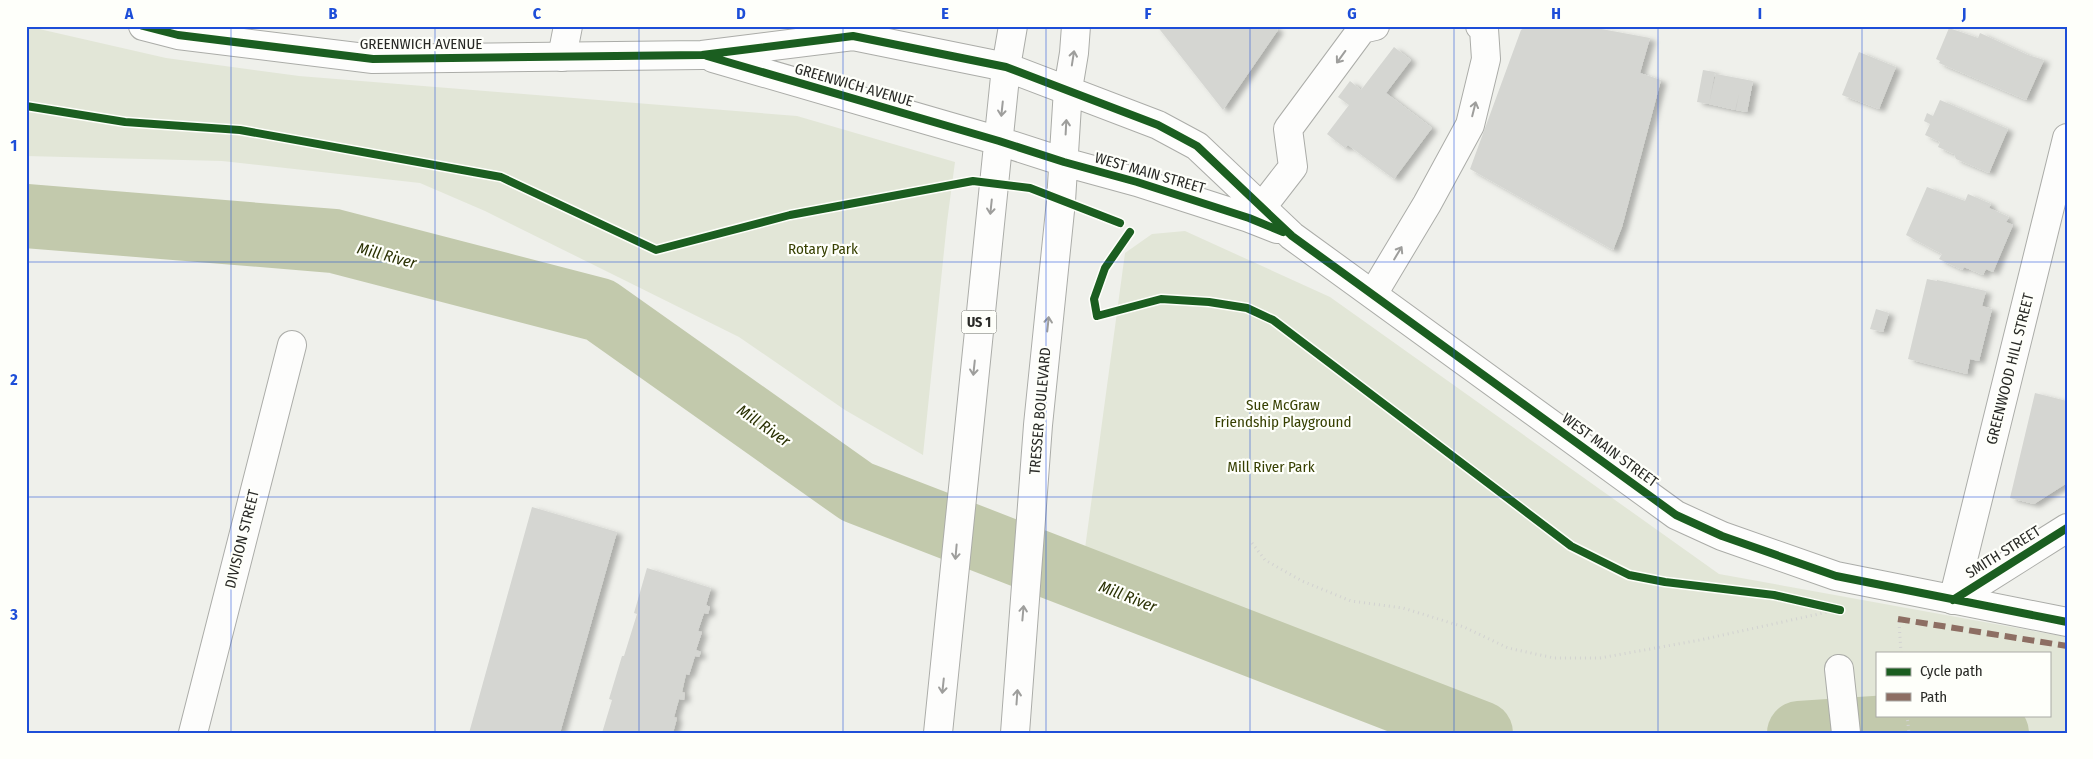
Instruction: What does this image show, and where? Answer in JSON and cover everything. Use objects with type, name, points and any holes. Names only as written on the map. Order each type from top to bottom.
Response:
[{"type":"main road","name":"GREENWICH AVENUE","points":[[142,26],[178,35],[373,59],[702,55],[853,36],[1006,67],[1068,89]]},
{"type":"main road","points":[[562,57],[568,26]]},
{"type":"main road","name":"US 1","points":[[938,733],[1006,67],[1013,26]]},
{"type":"main road","points":[[1068,89],[1076,26]]},
{"type":"main road","points":[[1262,207],[1293,167],[1288,129],[1362,29],[1375,26]]},
{"type":"main road","points":[[1373,294],[1427,204],[1470,124],[1486,59],[1484,29],[1480,26]]},
{"type":"main road","name":"GREENWICH AVENUE","points":[[702,55],[999,141]]},
{"type":"main road","name":"TRESSER BOULEVARD","points":[[1015,733],[1038,425],[1064,162],[1068,89]]},
{"type":"main road","name":"WEST MAIN STREET","points":[[1068,89],[1158,125],[1197,146],[1292,236],[1676,515],[1722,536],[1836,576],[2067,622]]},
{"type":"main road","name":"GREENWOOD HILL STREET","points":[[1953,600],[2067,138]]},
{"type":"main road","name":"WEST MAIN STREET","points":[[999,141],[1249,218],[1292,236]]},
{"type":"main road","name":"DIVISION STREET","points":[[193,733],[292,344]]},
{"type":"main road","name":"SMITH STREET","points":[[1953,600],[2067,528]]},
{"type":"main road","points":[[1838,669],[1846,733]]},
{"type":"path","points":[[1252,543],[1265,560],[1302,580],[1351,601],[1403,608],[1464,627],[1508,648],[1554,658],[1600,658],[1700,640],[1840,610]]},
{"type":"path","points":[[1824,605],[1840,610]]},
{"type":"path","points":[[1907,716],[1909,733]]},
{"type":"green space","name":"Rotary Park","points":[[26,26],[166,58],[299,76],[797,116],[955,162],[923,455],[845,410],[739,337],[485,211],[420,183],[222,161],[26,156]]},
{"type":"green space","name":"Mill River Park","points":[[1185,231],[1330,297],[1719,574],[2067,637],[2067,733],[1886,733],[1885,727],[1799,733],[1481,733],[1081,578],[1125,253],[1152,234]]},
{"type":"building","points":[[1157,26],[1274,26],[1278,30],[1223,110]]},
{"type":"building","points":[[1527,26],[1585,26],[1650,38],[1640,73],[1661,80],[1622,227],[1613,250],[1470,169],[1521,30]]},
{"type":"building","points":[[1949,28],[1978,38],[1980,33],[2028,55],[2044,60],[2026,100],[1939,63],[1940,61],[1936,59]]},
{"type":"building","points":[[1394,47],[1411,60],[1386,93],[1432,128],[1394,179],[1348,145],[1345,148],[1327,134],[1349,105],[1338,97],[1350,81],[1361,90]]},
{"type":"building","points":[[1859,52],[1896,67],[1879,109],[1842,95]]},
{"type":"building","points":[[1703,70],[1715,72],[1709,104],[1697,102]]},
{"type":"building","points":[[1716,74],[1753,81],[1747,112],[1736,110],[1739,94],[1735,110],[1709,104]]},
{"type":"building","points":[[1940,100],[2008,129],[1989,173],[1956,159],[1954,154],[1938,147],[1940,142],[1925,135],[1930,124],[1924,121],[1927,113],[1933,116]]},
{"type":"building","points":[[1927,187],[1965,201],[1968,194],[1991,204],[1989,208],[2009,217],[2006,222],[2013,225],[1993,272],[1986,269],[1983,275],[1964,267],[1962,270],[1939,259],[1942,254],[1906,235]]},
{"type":"building","points":[[1927,279],[1986,291],[1982,306],[1992,309],[1979,361],[1970,359],[1967,374],[1908,359]]},
{"type":"building","points":[[1876,309],[1889,313],[1883,332],[1870,329]]},
{"type":"building","points":[[2035,393],[2067,401],[2067,483],[2034,504],[2010,498]]},
{"type":"building","points":[[532,507],[617,532],[560,733],[469,733]]},
{"type":"building","points":[[647,568],[711,588],[706,605],[710,607],[708,614],[704,613],[698,631],[702,632],[696,650],[701,652],[699,657],[695,656],[689,675],[686,674],[682,692],[685,693],[684,700],[679,699],[674,717],[677,718],[673,733],[602,733],[612,700],[609,699],[637,614],[634,613]]},
{"type":"waterway","name":"Mill River","points":[[26,216],[334,241],[600,310],[857,492],[1481,733]]},
{"type":"waterway","name":"Mill River","points":[[1799,733],[1966,722],[1997,733]]},
{"type":"marked path","points":[[1898,619],[2067,646]]},
{"type":"cycle path","points":[[143,26],[178,35],[373,59],[702,55],[853,36],[1006,67],[1158,125],[1197,146],[1292,236],[1676,515],[1722,536],[1836,576],[2067,622]]},
{"type":"cycle path","points":[[707,56],[1137,182],[1249,218],[1283,232]]},
{"type":"cycle path","points":[[26,106],[125,122],[240,130],[501,177],[656,250],[790,215],[973,181],[1030,188],[1120,223]]},
{"type":"cycle path","points":[[1130,232],[1105,268],[1094,299],[1097,316],[1161,299],[1209,302],[1247,308],[1273,320],[1571,546],[1629,575],[1665,582],[1774,595],[1840,610]]},
{"type":"cycle path","points":[[1953,600],[2067,528]]},
{"type":"park label","name":"Sue McGraw Friendship Playground","points":[[1283,414]]}]
